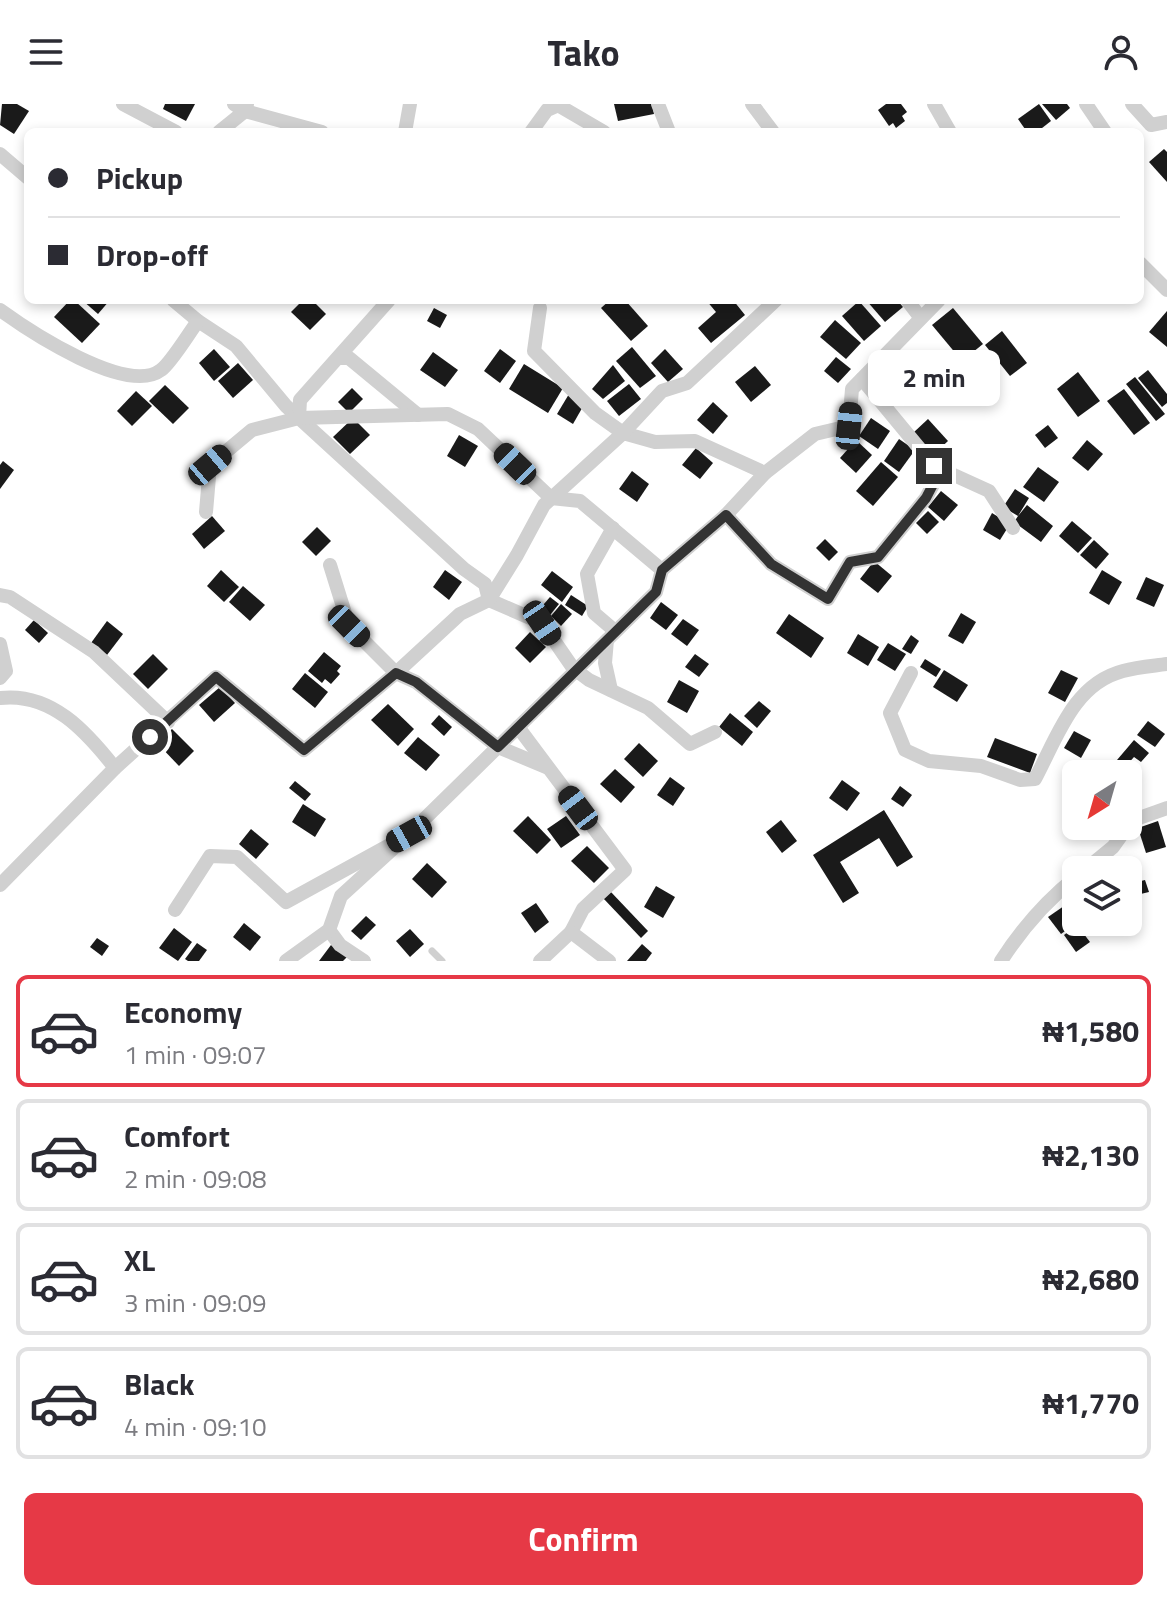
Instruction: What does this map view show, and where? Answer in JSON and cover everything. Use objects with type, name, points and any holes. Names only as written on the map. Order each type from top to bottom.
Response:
[{"type":"street","points":[[123,104],[168,128]]},
{"type":"street","points":[[406,128],[410,104]]},
{"type":"street","points":[[658,104],[667,128]]},
{"type":"street","points":[[752,104],[770,128]]},
{"type":"street","points":[[934,104],[948,128]]},
{"type":"street","points":[[1086,104],[1102,128]]},
{"type":"street","points":[[1132,104],[1146,129]]},
{"type":"street","points":[[534,128],[547,110],[556,105],[597,128]]},
{"type":"street","points":[[223,128],[242,106],[310,128]]},
{"type":"street","points":[[1146,129],[1167,115]]},
{"type":"street","points":[[1146,129],[1167,122]]},
{"type":"street","points":[[2,162],[24,176]]},
{"type":"street","points":[[1144,266],[1164,283]]},
{"type":"street","points":[[178,304],[236,346],[286,406],[464,569],[485,584],[489,600]]},
{"type":"street","points":[[299,418],[300,400],[386,304]]},
{"type":"street","points":[[0,885],[115,768],[216,677],[304,750],[396,673],[460,614],[489,600],[544,505],[623,433],[662,391],[687,383],[772,304]]},
{"type":"street","points":[[910,304],[920,317]]},
{"type":"street","points":[[286,961],[329,930],[341,896],[409,834],[656,592],[662,570],[726,515],[765,473],[815,434],[849,426],[852,389],[935,304]]},
{"type":"street","points":[[540,308],[534,351],[595,413],[623,433],[655,442],[695,441],[765,473]]},
{"type":"street","points":[[0,310],[41,339],[93,365],[139,377],[160,371],[198,321]]},
{"type":"street","points":[[340,358],[349,358],[418,415]]},
{"type":"street","points":[[862,379],[934,466],[989,491],[1013,528]]},
{"type":"street","points":[[206,512],[210,465],[252,430],[299,418],[448,414],[478,429],[551,498],[580,501],[662,570]]},
{"type":"street","points":[[726,515],[771,564],[828,599],[850,562],[878,557],[926,498],[941,469]]},
{"type":"street","points":[[611,690],[605,663],[611,636],[594,613],[587,574],[613,528]]},
{"type":"street","points":[[330,565],[349,626],[396,673],[416,682],[498,747],[546,767]]},
{"type":"street","points":[[0,595],[10,597],[94,652],[168,722]]},
{"type":"street","points":[[489,600],[542,623],[576,670],[648,708],[690,744],[715,732]]},
{"type":"street","points":[[0,644],[6,671],[0,678]]},
{"type":"street","points":[[911,673],[890,713],[905,750],[929,761],[981,766],[1020,780],[1035,779],[1069,713],[1084,692],[1120,672],[1167,664]]},
{"type":"street","points":[[0,698],[19,696],[49,706],[96,743],[115,768]]},
{"type":"street","points":[[518,727],[625,870],[583,909],[571,932],[540,961]]},
{"type":"street","points":[[1142,817],[1167,808]]},
{"type":"street","points":[[175,910],[210,856],[237,857],[286,902],[409,834]]},
{"type":"street","points":[[1102,856],[1118,840]]},
{"type":"street","points":[[1001,961],[1015,940],[1062,888]]},
{"type":"street","points":[[329,930],[340,945],[364,961]]},
{"type":"street","points":[[571,932],[609,961]]},
{"type":"lane","points":[[432,951],[442,961]]},
{"type":"building","points":[[2,104],[17,104],[29,111],[14,134],[0,125]]},
{"type":"building","points":[[165,104],[195,104],[186,121],[163,109]]},
{"type":"building","points":[[614,104],[652,104],[654,114],[618,121]]},
{"type":"building","points":[[886,104],[901,104],[907,112],[902,116],[905,121],[896,128],[893,123],[889,126],[878,110]]},
{"type":"building","points":[[1039,104],[1051,121],[1042,128],[1024,128],[1018,119]]},
{"type":"building","points":[[1042,104],[1067,104],[1070,108],[1056,120]]},
{"type":"building","points":[[1164,149],[1167,152],[1167,182],[1149,162]]},
{"type":"building","points":[[66,304],[78,304],[100,324],[82,343],[54,317]]},
{"type":"building","points":[[87,304],[107,304],[98,314]]},
{"type":"building","points":[[299,304],[316,304],[326,314],[310,330],[291,312]]},
{"type":"building","points":[[606,304],[629,304],[648,326],[631,341],[601,308]]},
{"type":"building","points":[[709,304],[736,304],[745,315],[711,343],[698,328],[716,312]]},
{"type":"building","points":[[856,304],[862,304],[881,326],[864,341],[842,316]]},
{"type":"building","points":[[869,304],[900,304],[903,307],[885,322]]},
{"type":"building","points":[[434,308],[447,315],[440,328],[427,321]]},
{"type":"building","points":[[953,308],[983,344],[962,361],[932,325]]},
{"type":"building","points":[[1167,311],[1167,347],[1149,332]]},
{"type":"building","points":[[835,320],[861,343],[846,359],[820,337]]},
{"type":"building","points":[[1002,331],[1027,363],[1010,376],[985,345]]},
{"type":"building","points":[[632,347],[656,376],[640,388],[616,361]]},
{"type":"building","points":[[214,349],[230,367],[214,381],[199,363]]},
{"type":"building","points":[[500,349],[516,361],[500,383],[484,371]]},
{"type":"building","points":[[665,349],[683,369],[668,382],[651,363]]},
{"type":"building","points":[[433,352],[458,370],[445,387],[420,370]]},
{"type":"building","points":[[836,357],[851,369],[838,383],[824,371]]},
{"type":"building","points":[[238,363],[253,380],[233,398],[218,381]]},
{"type":"building","points":[[524,364],[563,388],[548,413],[509,389]]},
{"type":"building","points":[[613,365],[625,381],[603,399],[592,389]]},
{"type":"building","points":[[755,366],[771,385],[751,402],[735,382]]},
{"type":"building","points":[[1148,370],[1167,394],[1167,403],[1162,407],[1138,378]]},
{"type":"building","points":[[1078,372],[1100,401],[1078,417],[1057,389]]},
{"type":"building","points":[[931,375],[939,384],[922,400],[914,391]]},
{"type":"building","points":[[1135,377],[1165,414],[1156,421],[1126,384]]},
{"type":"building","points":[[629,384],[641,399],[619,416],[607,401]]},
{"type":"building","points":[[165,385],[189,408],[173,424],[149,401]]},
{"type":"building","points":[[352,388],[363,399],[349,413],[338,402]]},
{"type":"building","points":[[1124,389],[1150,423],[1134,435],[1107,401]]},
{"type":"building","points":[[136,391],[152,406],[132,426],[117,411]]},
{"type":"building","points":[[569,394],[585,403],[573,424],[557,414]]},
{"type":"building","points":[[713,402],[728,416],[713,434],[697,420]]},
{"type":"building","points":[[353,418],[370,435],[350,454],[333,437]]},
{"type":"building","points":[[871,418],[890,431],[878,449],[859,436]]},
{"type":"building","points":[[928,419],[948,441],[933,455],[913,433]]},
{"type":"building","points":[[1048,425],[1058,438],[1045,448],[1035,435]]},
{"type":"building","points":[[459,435],[478,446],[465,467],[447,456]]},
{"type":"building","points":[[899,439],[915,450],[899,472],[884,461]]},
{"type":"building","points":[[856,440],[872,455],[856,473],[840,458]]},
{"type":"building","points":[[1087,440],[1103,454],[1088,471],[1072,458]]},
{"type":"building","points":[[696,448],[713,463],[700,479],[682,465]]},
{"type":"building","points":[[3,461],[14,470],[0,489],[0,465]]},
{"type":"building","points":[[881,462],[898,477],[873,506],[856,491]]},
{"type":"building","points":[[1038,467],[1059,482],[1044,502],[1023,487]]},
{"type":"building","points":[[632,471],[649,484],[637,502],[619,489]]},
{"type":"building","points":[[1015,489],[1029,498],[1018,516],[1003,507]]},
{"type":"building","points":[[941,491],[958,505],[944,521],[928,507]]},
{"type":"building","points":[[1027,505],[1053,526],[1041,542],[1014,522]]},
{"type":"building","points":[[928,511],[939,522],[927,534],[916,523]]},
{"type":"building","points":[[992,513],[1010,524],[1000,540],[983,530]]},
{"type":"building","points":[[212,516],[225,531],[204,549],[192,534]]},
{"type":"building","points":[[1072,521],[1092,538],[1078,553],[1059,536]]},
{"type":"building","points":[[317,527],[331,541],[316,556],[302,542]]},
{"type":"building","points":[[825,539],[838,552],[829,561],[816,548]]},
{"type":"building","points":[[1094,540],[1109,554],[1096,569],[1080,555]]},
{"type":"building","points":[[874,561],[892,576],[878,593],[860,579]]},
{"type":"building","points":[[221,570],[239,587],[224,602],[207,586]]},
{"type":"building","points":[[445,570],[462,582],[449,600],[433,587]]},
{"type":"building","points":[[1102,570],[1122,582],[1109,605],[1089,593]]},
{"type":"building","points":[[552,571],[573,587],[562,602],[541,585]]},
{"type":"building","points":[[1146,577],[1164,585],[1154,607],[1136,599]]},
{"type":"building","points":[[243,586],[265,605],[250,621],[229,602]]},
{"type":"building","points":[[571,595],[588,606],[582,616],[565,605]]},
{"type":"building","points":[[550,597],[559,604],[546,620],[537,612]]},
{"type":"building","points":[[661,602],[678,615],[666,630],[650,618]]},
{"type":"building","points":[[561,604],[572,614],[561,626],[551,616]]},
{"type":"building","points":[[961,613],[976,622],[963,644],[948,636]]},
{"type":"building","points":[[789,614],[824,638],[811,658],[776,633]]},
{"type":"building","points":[[683,619],[699,630],[687,646],[671,634]]},
{"type":"building","points":[[34,620],[48,633],[39,643],[25,630]]},
{"type":"building","points":[[107,621],[123,634],[107,655],[91,643]]},
{"type":"building","points":[[530,632],[546,647],[530,663],[515,648]]},
{"type":"building","points":[[858,634],[879,647],[868,666],[847,653]]},
{"type":"building","points":[[911,635],[919,641],[911,654],[902,649]]},
{"type":"building","points":[[888,643],[906,654],[895,671],[877,660]]},
{"type":"building","points":[[324,652],[341,666],[337,671],[340,674],[331,684],[325,679],[322,683],[308,671]]},
{"type":"building","points":[[153,654],[168,669],[148,689],[133,674]]},
{"type":"building","points":[[695,654],[709,664],[699,677],[685,667]]},
{"type":"building","points":[[925,659],[941,669],[936,677],[920,667]]},
{"type":"building","points":[[944,670],[968,685],[957,702],[933,687]]},
{"type":"building","points":[[1061,670],[1078,678],[1065,702],[1048,693]]},
{"type":"building","points":[[305,673],[328,692],[315,708],[292,689]]},
{"type":"building","points":[[679,680],[699,691],[687,713],[667,702]]},
{"type":"building","points":[[220,687],[235,703],[214,722],[199,705]]},
{"type":"building","points":[[759,701],[771,711],[757,728],[744,716]]},
{"type":"building","points":[[388,704],[414,729],[398,746],[371,720]]},
{"type":"building","points":[[730,713],[753,732],[742,746],[719,727]]},
{"type":"building","points":[[439,715],[452,727],[444,736],[431,724]]},
{"type":"building","points":[[1148,721],[1165,734],[1155,747],[1137,735]]},
{"type":"building","points":[[172,729],[194,751],[179,766],[157,743]]},
{"type":"building","points":[[1074,731],[1091,740],[1081,758],[1064,748]]},
{"type":"building","points":[[418,737],[440,755],[426,771],[404,753]]},
{"type":"building","points":[[995,738],[1037,754],[1030,773],[987,757]]},
{"type":"building","points":[[1134,740],[1149,753],[1142,761],[1134,757],[1131,760],[1117,760]]},
{"type":"building","points":[[639,743],[658,761],[643,777],[624,759]]},
{"type":"building","points":[[615,769],[635,787],[621,803],[600,784]]},
{"type":"building","points":[[670,777],[685,788],[673,806],[657,795]]},
{"type":"building","points":[[842,780],[860,793],[847,811],[829,798]]},
{"type":"building","points":[[295,781],[311,794],[305,801],[289,788]]},
{"type":"building","points":[[900,786],[912,795],[903,807],[891,799]]},
{"type":"building","points":[[303,804],[326,819],[315,837],[292,822]]},
{"type":"building","points":[[884,810],[913,857],[897,867],[879,838],[840,862],[859,893],[843,903],[813,855]]},
{"type":"building","points":[[528,816],[551,840],[537,854],[513,831]]},
{"type":"building","points":[[566,816],[580,835],[561,848],[547,829]]},
{"type":"building","points":[[781,820],[797,841],[782,853],[766,832]]},
{"type":"building","points":[[1158,821],[1166,847],[1146,853],[1142,827]]},
{"type":"building","points":[[251,829],[269,844],[256,859],[239,844]]},
{"type":"building","points":[[587,846],[609,868],[594,883],[571,861]]},
{"type":"building","points":[[427,863],[447,882],[432,898],[412,879]]},
{"type":"building","points":[[1145,880],[1149,892],[1142,894],[1142,881]]},
{"type":"building","points":[[656,886],[675,897],[663,918],[644,907]]},
{"type":"building","points":[[610,891],[648,931],[641,938],[603,898]]},
{"type":"building","points":[[536,903],[549,922],[535,933],[521,913]]},
{"type":"building","points":[[1062,907],[1062,933],[1061,934],[1048,917]]},
{"type":"building","points":[[366,916],[376,925],[361,940],[351,931]]},
{"type":"building","points":[[244,923],[261,937],[250,951],[233,937]]},
{"type":"building","points":[[174,928],[192,942],[178,961],[159,948]]},
{"type":"building","points":[[410,929],[424,944],[410,957],[396,941]]},
{"type":"building","points":[[1065,936],[1085,936],[1090,942],[1076,952]]},
{"type":"building","points":[[97,938],[109,946],[102,956],[90,947]]},
{"type":"building","points":[[197,943],[207,950],[199,961],[188,961],[185,959]]},
{"type":"building","points":[[642,944],[652,953],[646,961],[627,961]]},
{"type":"building","points":[[331,945],[347,957],[343,961],[319,961]]},
{"type":"route","points":[[150,737],[216,677],[304,750],[396,673],[416,682],[498,747],[656,592],[662,570],[726,515],[771,564],[828,599],[850,562],[878,557],[926,498],[941,469],[934,466]]}]
